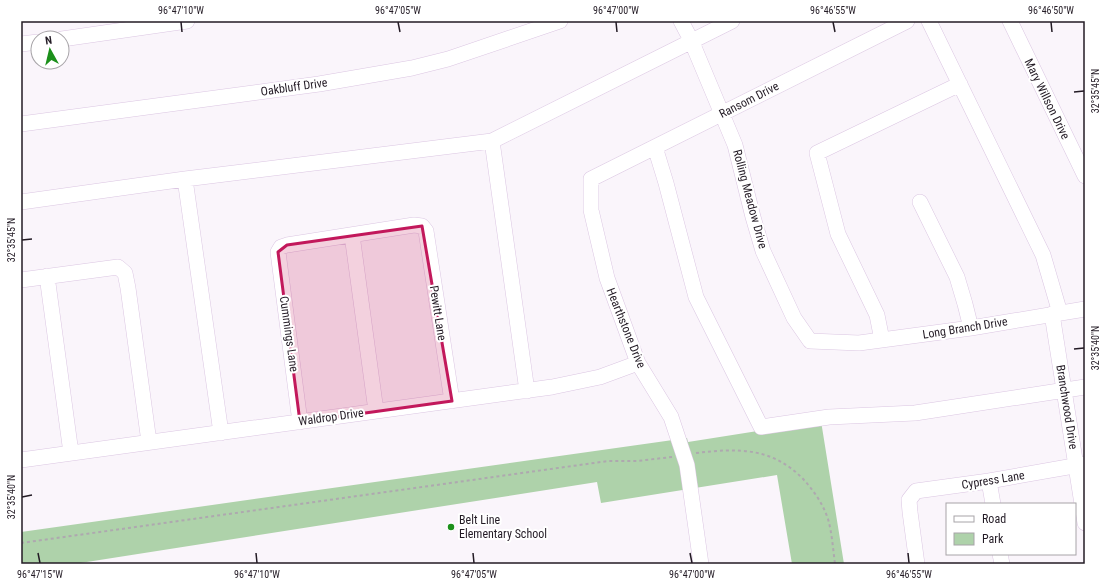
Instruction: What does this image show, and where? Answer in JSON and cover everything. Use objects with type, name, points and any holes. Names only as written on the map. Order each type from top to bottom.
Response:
[{"type":"street","points":[[70,38],[187,21]]},
{"type":"street","name":"Oakbluff Drive","points":[[21,124],[319,84],[412,68],[481,48],[560,21]]},
{"type":"street","name":"Rolling Meadow Drive","points":[[681,21],[691,40],[735,145],[763,251],[794,318],[810,341],[845,342]]},
{"type":"street","points":[[21,202],[185,179],[492,141],[691,40],[732,21]]},
{"type":"street","name":"Ransom Drive","points":[[591,179],[907,21]]},
{"type":"street","name":"Branchwood Drive","points":[[929,21],[1044,255],[1056,313],[1064,390],[1080,465],[1085,523]]},
{"type":"street","name":"Mary Willson Drive","points":[[1010,21],[1085,176]]},
{"type":"street","points":[[882,340],[877,315],[838,234],[817,153],[960,84]]},
{"type":"street","points":[[492,141],[527,390]]},
{"type":"street","points":[[655,147],[696,297],[761,427],[829,417],[915,413],[1085,387]]},
{"type":"street","points":[[185,179],[220,432]]},
{"type":"street","name":"Hearthstone Drive","points":[[591,179],[591,210],[607,278],[638,364],[671,417],[687,465],[701,564]]},
{"type":"street","points":[[920,202],[957,277],[964,297],[970,328]]},
{"type":"street","name":"Pewitt Lane","points":[[352,234],[414,225],[422,226],[426,231],[452,401]]},
{"type":"street","points":[[352,234],[376,411]]},
{"type":"street","name":"Cummings Lane","points":[[300,422],[278,252],[281,246],[352,234]]},
{"type":"street","points":[[21,280],[118,267],[125,273],[150,442]]},
{"type":"street","points":[[47,276],[70,453]]},
{"type":"street","name":"Long Branch Drive","points":[[845,342],[859,343],[970,328],[1085,309]]},
{"type":"street","name":"Waldrop Drive","points":[[21,460],[552,387],[600,377],[638,364]]},
{"type":"street","name":"Cypress Lane","points":[[917,564],[910,512],[910,500],[916,491],[990,481],[1080,465]]},
{"type":"street","points":[[990,481],[993,503]]},
{"type":"path","points":[[21,543],[608,461],[637,461],[722,450],[752,452],[768,455],[783,462],[796,471],[817,496],[827,518],[835,564]]},
{"type":"highlighted area","points":[[422,226],[452,401],[300,422],[278,252],[287,245]]},
{"type":"green space","points":[[821,421],[844,564],[792,564],[777,475],[601,503],[597,482],[74,564],[21,564],[21,532],[687,438],[688,442]]},
{"type":"place","name":"Belt Line Elementary School","points":[[451,527]]}]
